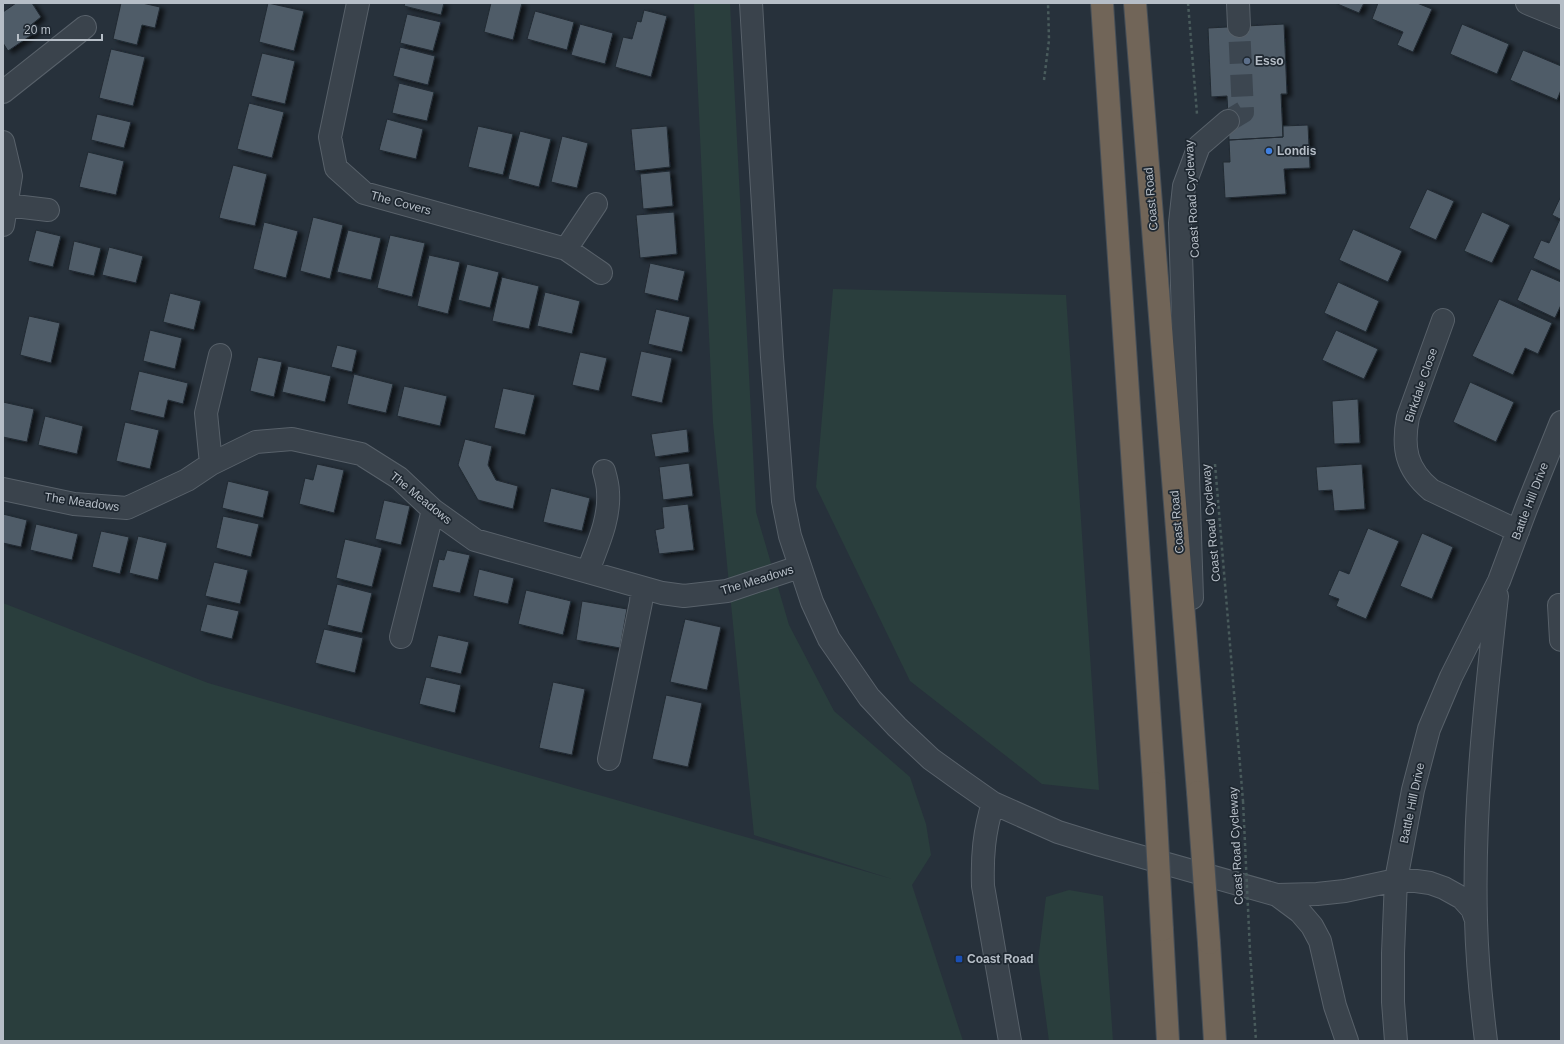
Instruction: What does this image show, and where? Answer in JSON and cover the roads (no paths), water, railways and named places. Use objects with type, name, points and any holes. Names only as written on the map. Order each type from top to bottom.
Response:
[{"type":"highway","points":[[1102,3],[1154,783],[1168,1041]]},
{"type":"highway","name":"Coast Road","points":[[1135,3],[1198,792],[1215,1041]]},
{"type":"street","name":"The Covers","points":[[358,3],[330,138],[336,168],[364,193],[566,249],[601,273]]},
{"type":"street","points":[[751,3],[779,460],[783,501],[790,536],[812,602],[829,639],[869,698],[931,759],[993,803],[1058,832],[1277,895],[1317,894],[1345,891],[1396,880],[1430,883],[1456,894],[1467,902],[1472,909],[1476,920]]},
{"type":"street","points":[[1238,3],[1239,26]]},
{"type":"street","points":[[1527,3],[1561,17]]},
{"type":"street","points":[[3,92],[85,27]]},
{"type":"street","points":[[1198,792],[1180,223],[1184,186],[1199,146],[1228,121]]},
{"type":"street","points":[[3,142],[10,176],[5,215],[48,210]]},
{"type":"street","points":[[566,249],[596,204]]},
{"type":"street","name":"Birkdale Close","points":[[1444,320],[1408,417],[1405,434],[1406,450],[1411,467],[1419,480],[1431,490],[1518,531]]},
{"type":"street","points":[[211,464],[206,412],[220,355]]},
{"type":"street","name":"Battle Hill Drive","points":[[1396,1041],[1392,1002],[1396,880],[1413,790],[1430,729],[1450,677],[1499,581],[1561,422]]},
{"type":"street","name":"The Meadows","points":[[3,489],[74,504],[127,508],[187,480],[211,464],[256,442],[292,439],[361,454],[400,478],[433,510],[475,540],[588,571],[642,588],[684,596],[727,592],[800,567]]},
{"type":"street","points":[[588,571],[605,525],[608,508],[608,491],[604,471]]},
{"type":"street","points":[[401,637],[433,510]]},
{"type":"street","name":"Battle Hill Drive","points":[[1486,1041],[1479,972],[1476,920],[1478,795],[1488,674],[1499,581]]},
{"type":"street","points":[[609,759],[639,610],[642,588]]},
{"type":"street","points":[[1559,605],[1561,640]]},
{"type":"street","points":[[993,803],[984,838],[982,863],[983,886],[1010,1041]]},
{"type":"street","points":[[1277,895],[1300,912],[1312,926],[1320,941],[1335,1006],[1347,1041]]},
{"type":"street","points":[[1477,1041],[1479,972]]},
{"type":"tunnel","points":[[1228,121],[1243,112],[1239,26]]},
{"type":"place","name":"Esso","points":[[1247,61]]},
{"type":"place","name":"Londis","points":[[1269,151]]},
{"type":"place","name":"Coast Road","points":[[959,959]]}]
